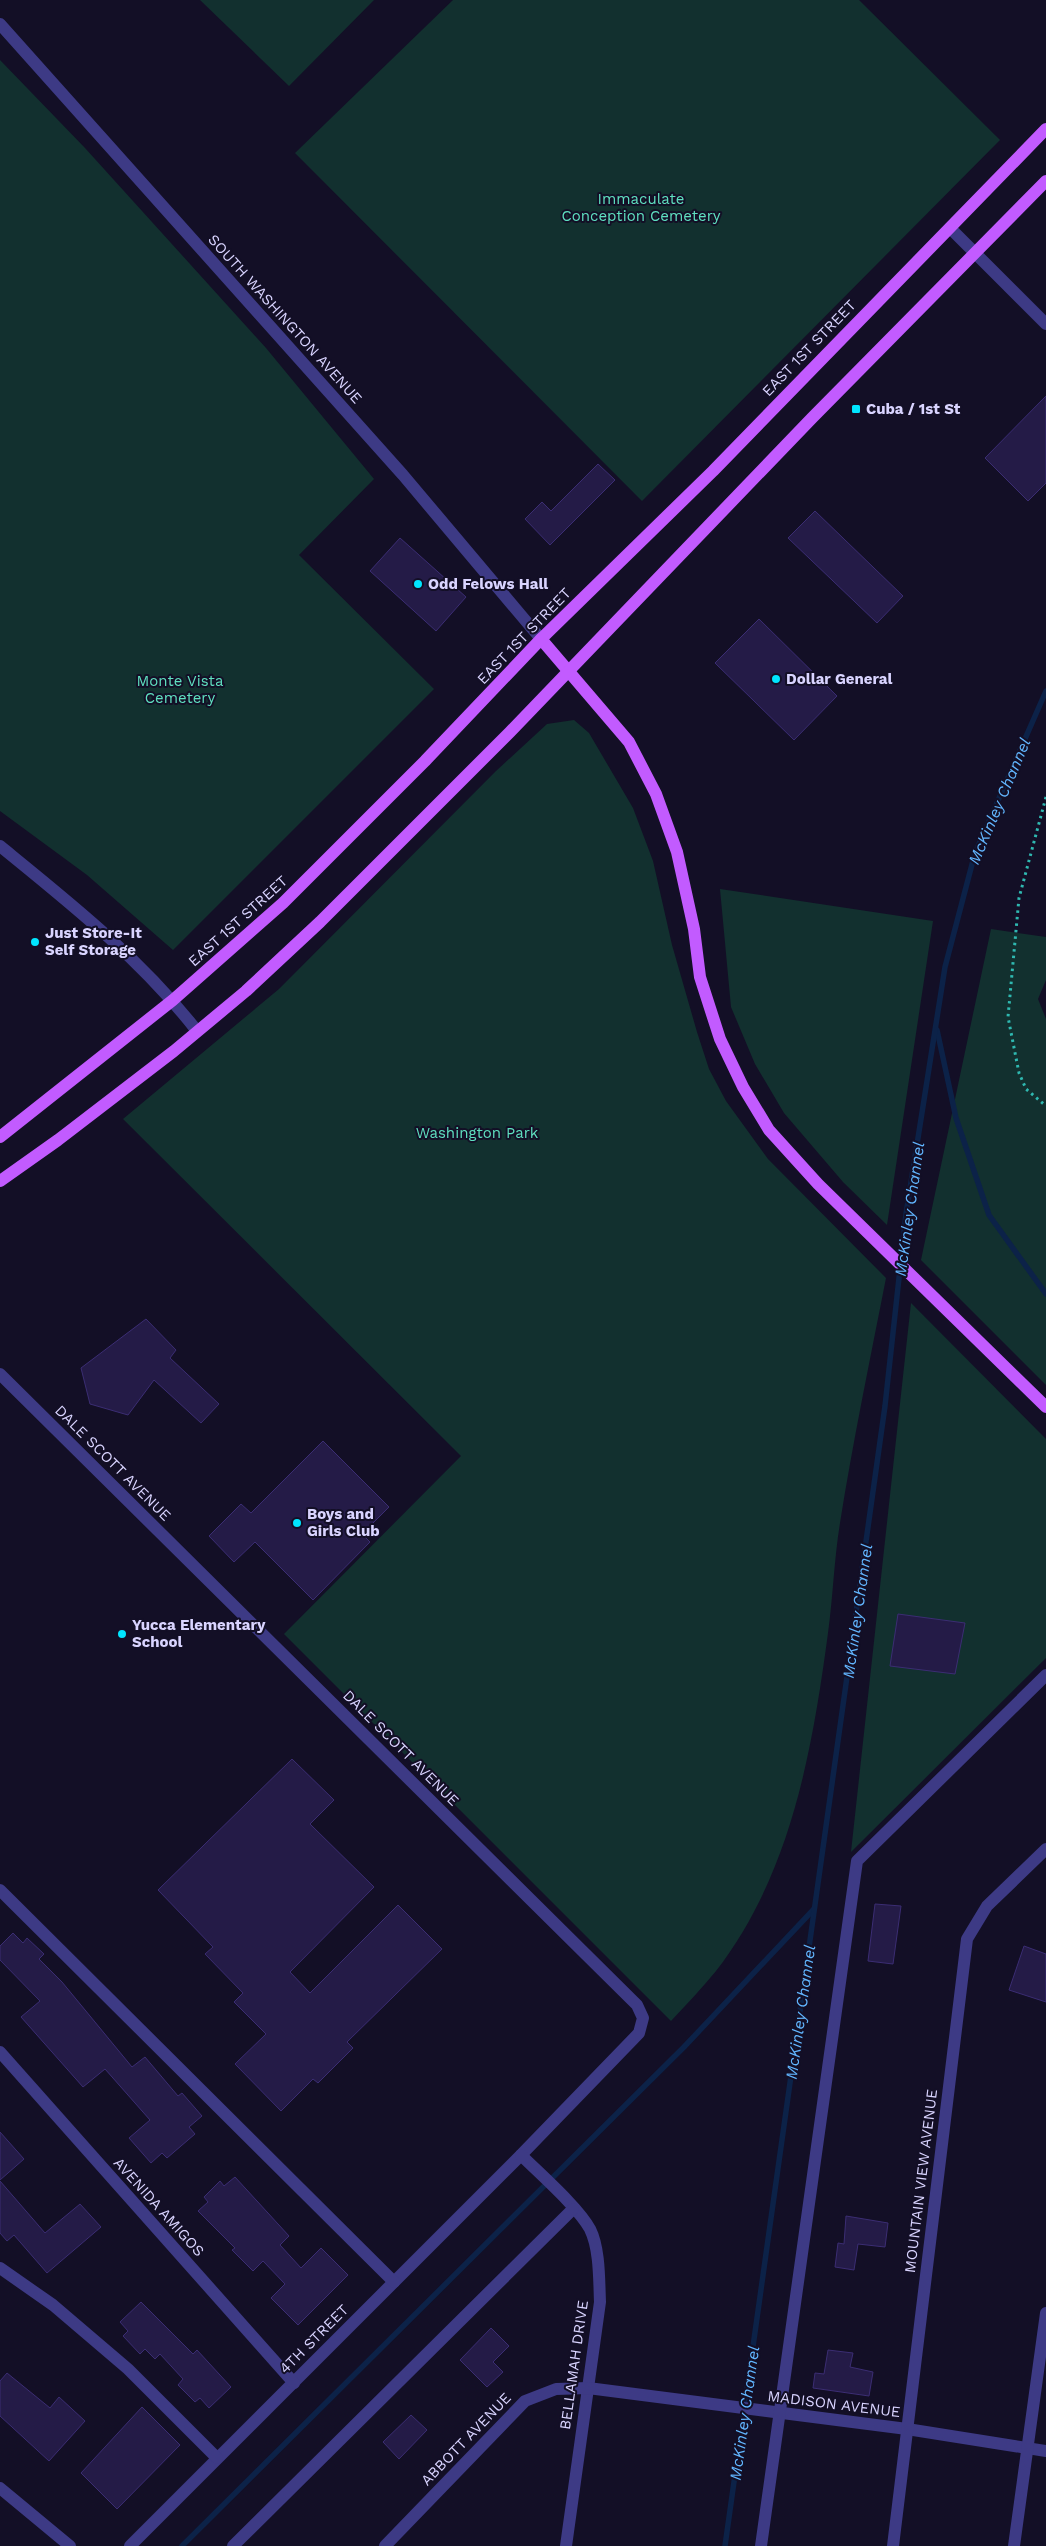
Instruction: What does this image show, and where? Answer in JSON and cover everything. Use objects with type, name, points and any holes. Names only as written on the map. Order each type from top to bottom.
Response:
[{"type":"main road","name":"EAST 1ST STREET","points":[[0,1137],[173,1000],[283,902],[425,761],[542,639],[713,471],[1046,129]]},
{"type":"main road","points":[[0,1181],[58,1140],[197,1031],[246,991],[320,922],[503,739],[569,669],[1046,181]]},
{"type":"main road","points":[[542,639],[629,742],[656,794],[678,852],[694,929],[700,977],[720,1039],[742,1087],[769,1130],[818,1184],[1046,1407]]},
{"type":"street","name":"SOUTH WASHINGTON AVENUE","points":[[0,24],[403,476],[542,639]]},
{"type":"street","points":[[950,228],[1046,324]]},
{"type":"street","points":[[0,846],[106,933],[173,1000],[197,1031]]},
{"type":"street","name":"DALE SCOTT AVENUE","points":[[0,1374],[636,2005],[643,2018],[639,2033],[521,2155]]},
{"type":"street","points":[[761,2546],[857,1861],[1046,1675]]},
{"type":"street","name":"MOUNTAIN VIEW AVENUE","points":[[893,2546],[967,1939],[987,1906],[1046,1848]]},
{"type":"street","points":[[0,1890],[394,2282]]},
{"type":"street","name":"AVENIDA AMIGOS","points":[[0,2052],[294,2383]]},
{"type":"street","name":"BELLAMAH DRIVE","points":[[521,2155],[570,2206],[590,2230],[599,2265],[600,2302],[566,2546]]},
{"type":"street","name":"4TH STREET","points":[[130,2546],[521,2155]]},
{"type":"street","points":[[233,2546],[570,2206]]},
{"type":"street","points":[[0,2268],[53,2305],[128,2369],[217,2458]]},
{"type":"street","points":[[1014,2546],[1046,2313]]},
{"type":"street","name":"MADISON AVENUE","points":[[588,2388],[700,2404],[906,2429],[1046,2451]]},
{"type":"street","name":"ABBOTT AVENUE","points":[[385,2546],[525,2401],[556,2389],[588,2388]]},
{"type":"street","points":[[0,2488],[70,2546]]},
{"type":"path","points":[[1046,798],[1019,898],[1008,1017],[1019,1073],[1026,1089],[1046,1106]]},
{"type":"green space","points":[[200,0],[374,0],[289,86]]},
{"type":"green space","name":"Immaculate Conception Cemetery","points":[[453,0],[859,0],[1000,140],[642,501],[295,153]]},
{"type":"green space","name":"Monte Vista Cemetery","points":[[0,60],[85,148],[266,348],[374,479],[299,555],[434,689],[173,950],[87,875],[0,811]]},
{"type":"green space","name":"Washington Park","points":[[574,720],[589,733],[633,808],[653,861],[672,945],[697,1032],[709,1069],[726,1101],[768,1159],[886,1278],[840,1523],[822,1678],[805,1767],[794,1810],[780,1853],[763,1894],[742,1934],[716,1971],[671,2021],[284,1634],[461,1456],[123,1119],[279,989],[496,771],[547,724]]},
{"type":"green space","points":[[720,889],[933,921],[887,1225],[843,1182],[784,1113],[755,1064],[731,1007]]},
{"type":"green space","points":[[991,929],[1046,937],[1046,980],[1038,999],[1046,1019],[1046,1385],[921,1260]]},
{"type":"green space","points":[[911,1303],[1046,1439],[1046,1658],[851,1852]]},
{"type":"building","points":[[1046,396],[1046,483],[1028,501],[985,458]]},
{"type":"building","points":[[598,464],[615,480],[550,545],[525,519],[542,502],[551,511]]},
{"type":"building","points":[[815,511],[903,596],[877,623],[788,538]]},
{"type":"building","name":"Odd Felows Hall","points":[[400,538],[466,597],[436,631],[370,571]]},
{"type":"building","name":"Dollar General","points":[[759,619],[837,696],[794,740],[715,663]]},
{"type":"building","points":[[146,1319],[176,1350],[170,1358],[219,1404],[201,1423],[154,1380],[128,1415],[90,1404],[81,1368]]},
{"type":"building","name":"Boys and Girls Club","points":[[323,1441],[389,1507],[362,1534],[370,1542],[313,1600],[255,1542],[234,1562],[209,1536],[241,1504],[251,1513]]},
{"type":"building","points":[[898,1614],[965,1623],[955,1674],[890,1666]]},
{"type":"building","points":[[292,1759],[334,1800],[310,1824],[374,1887],[290,1972],[310,1993],[398,1905],[442,1949],[347,2042],[353,2048],[318,2083],[313,2079],[281,2111],[235,2064],[266,2034],[234,2002],[243,1993],[205,1954],[213,1947],[158,1890]]},
{"type":"building","points":[[875,1904],[901,1906],[893,1964],[868,1961]]},
{"type":"building","points":[[13,1933],[23,1943],[27,1938],[44,1954],[39,1959],[62,1982],[132,2067],[145,2057],[178,2096],[182,2093],[202,2116],[189,2127],[195,2134],[167,2158],[162,2153],[151,2163],[129,2138],[150,2120],[105,2069],[83,2087],[21,2017],[40,2001],[0,1960],[0,1946]]},
{"type":"building","points":[[1024,1946],[1046,1954],[1046,2002],[1009,1990]]},
{"type":"building","points":[[0,2132],[24,2159],[0,2180]]},
{"type":"building","points":[[235,2177],[289,2236],[280,2245],[301,2268],[321,2248],[348,2275],[298,2325],[271,2298],[285,2284],[263,2261],[253,2271],[232,2250],[235,2248],[198,2211],[208,2202],[204,2197],[220,2181],[224,2186]]},
{"type":"building","points":[[0,2181],[45,2233],[80,2204],[101,2227],[47,2273],[14,2235],[7,2241],[0,2233]]},
{"type":"building","points":[[846,2216],[888,2223],[885,2247],[858,2244],[854,2270],[835,2267],[838,2243],[844,2244]]},
{"type":"building","points":[[141,2302],[193,2354],[197,2350],[231,2387],[209,2408],[200,2398],[195,2402],[178,2385],[183,2379],[160,2354],[155,2359],[145,2349],[140,2354],[123,2336],[128,2331],[120,2322]]},
{"type":"building","points":[[491,2328],[509,2346],[493,2362],[503,2372],[487,2387],[460,2360]]},
{"type":"building","points":[[828,2350],[853,2353],[850,2367],[873,2372],[869,2396],[813,2388],[815,2373],[824,2374]]},
{"type":"building","points":[[7,2373],[50,2408],[59,2397],[85,2421],[49,2461],[0,2416],[0,2381]]},
{"type":"building","points":[[142,2407],[180,2445],[117,2509],[81,2473]]},
{"type":"building","points":[[411,2415],[427,2430],[399,2459],[383,2442]]},
{"type":"waterway","name":"McKinley Channel","points":[[725,2546],[885,1406],[906,1214],[945,967],[975,853],[1046,691]]},
{"type":"waterway","points":[[937,1030],[956,1118],[989,1215],[1046,1294]]},
{"type":"waterway","points":[[182,2546],[684,2047],[814,1909]]},
{"type":"place","name":"Cuba / 1st St","points":[[856,409]]},
{"type":"place","name":"Odd Felows Hall","points":[[418,584]]},
{"type":"place","name":"Dollar General","points":[[776,679]]},
{"type":"place","name":"Just Store-It Self Storage","points":[[35,942]]},
{"type":"place","name":"Boys and Girls Club","points":[[297,1523]]},
{"type":"place","name":"Yucca Elementary School","points":[[122,1634]]}]
